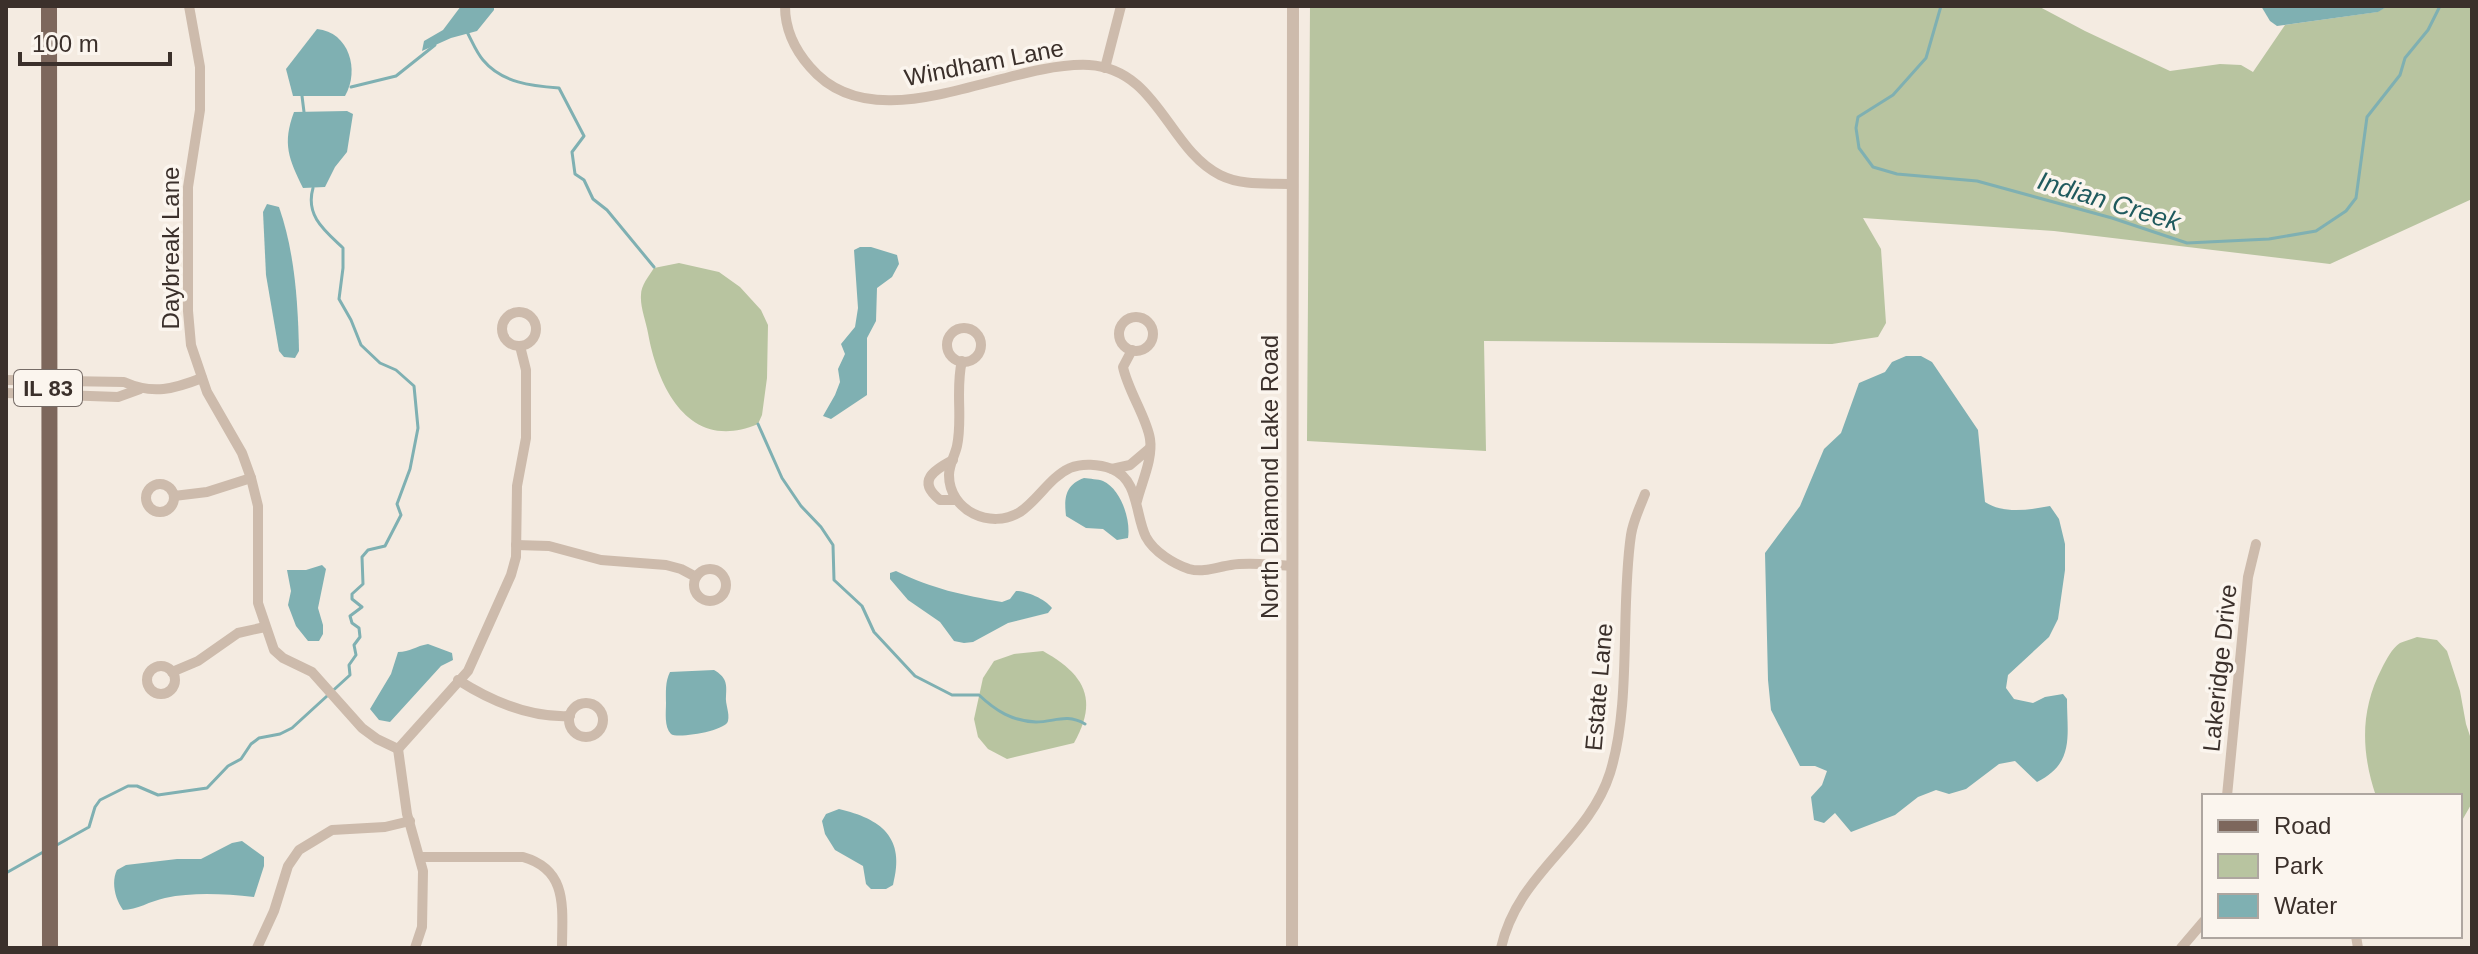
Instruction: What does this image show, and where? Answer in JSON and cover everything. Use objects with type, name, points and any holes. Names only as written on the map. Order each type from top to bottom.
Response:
[{"type":"main road","name":"IL 83","points":[[49,6],[50,948]]},
{"type":"street","name":"Daybreak Lane","points":[[189,6],[200,67],[200,110],[188,187],[191,345],[202,378],[242,453],[251,478],[258,506],[258,603],[274,650],[283,658],[312,672],[362,728],[398,749]]},
{"type":"street","name":"Windham Lane","points":[[785,6],[793,42],[813,70],[835,89],[862,99],[911,99],[1057,67],[1087,65],[1105,68],[1129,79],[1157,103],[1195,156],[1208,168],[1243,182],[1292,184]]},
{"type":"street","points":[[1105,68],[1121,6]]},
{"type":"street","name":"North Diamond Lake Road","points":[[1292,948],[1293,6]]},
{"type":"street","points":[[415,948],[422,927],[421,857],[410,821],[398,749],[468,671],[511,575],[516,545],[517,486],[526,438],[526,370],[520,346]]},
{"type":"street","points":[[1132,350],[1123,367],[1127,384],[1150,436],[1137,501]]},
{"type":"street","points":[[962,361],[958,376],[958,444],[949,473],[956,500],[967,511],[980,517],[1011,516],[1024,509],[1063,472],[1074,466],[1112,469],[1130,465],[1150,448]]},
{"type":"street","points":[[6,393],[48,386],[124,382],[140,389],[161,391],[202,378]]},
{"type":"street","points":[[6,380],[118,397],[140,389]]},
{"type":"street","points":[[953,460],[936,468],[929,484],[930,493],[940,500],[956,500]]},
{"type":"street","points":[[1112,469],[1121,475],[1137,501],[1147,538],[1159,553],[1199,571],[1232,564],[1292,566]]},
{"type":"street","points":[[174,496],[207,492],[251,478]]},
{"type":"street","name":"Estate Lane","points":[[1501,948],[1506,927],[1521,897],[1595,808],[1611,770],[1620,714],[1631,532],[1645,494]]},
{"type":"street","name":"Lakeridge Drive","points":[[2227,794],[2248,577],[2256,544]]},
{"type":"street","points":[[516,545],[549,546],[601,560],[666,565],[696,577]]},
{"type":"street","points":[[172,672],[198,661],[238,633],[265,627]]},
{"type":"street","points":[[458,680],[482,695],[513,707],[555,717],[570,716]]},
{"type":"street","points":[[257,948],[274,911],[288,866],[299,850],[332,830],[385,827],[410,821]]},
{"type":"street","points":[[421,857],[523,857],[536,861],[559,885],[562,948]]},
{"type":"street","points":[[2181,948],[2202,923]]},
{"type":"green space","points":[[1310,6],[2038,6],[2170,71],[2220,64],[2241,65],[2253,72],[2285,25],[2377,12],[2388,6],[2472,6],[2472,199],[2330,264],[2054,231],[1863,218],[1881,249],[1886,323],[1878,337],[1832,344],[1484,341],[1486,451],[1307,441]]},
{"type":"green space","points":[[679,263],[719,272],[740,287],[761,310],[768,325],[767,378],[758,424],[734,431],[714,430],[696,423],[669,394],[653,354],[641,291],[654,268]]},
{"type":"green space","points":[[2417,637],[2437,640],[2447,651],[2472,742],[2472,803],[2462,820],[2462,794],[2375,794],[2366,747],[2366,715],[2382,668],[2400,643]]},
{"type":"green space","points":[[1043,651],[1069,669],[1083,689],[1086,701],[1082,727],[1074,743],[1007,759],[988,749],[978,737],[974,719],[983,678],[994,661],[1014,654]]},
{"type":"water","points":[[461,6],[494,6],[494,10],[477,31],[422,51],[424,41],[443,30]]},
{"type":"water","points":[[2261,6],[2388,6],[2378,12],[2277,26]]},
{"type":"water","points":[[317,29],[337,37],[349,54],[351,75],[345,96],[293,96],[286,69]]},
{"type":"water","points":[[347,111],[353,114],[347,152],[325,187],[303,188],[289,151],[288,133],[294,112]]},
{"type":"water","points":[[267,204],[279,207],[292,260],[299,333],[299,351],[295,358],[284,357],[279,351],[266,275],[263,212]]},
{"type":"water","points":[[860,247],[897,255],[899,264],[892,277],[877,288],[876,321],[867,338],[867,395],[831,419],[823,416],[840,382],[838,369],[845,354],[841,344],[855,327],[858,308],[854,250]]},
{"type":"water","points":[[1906,356],[1921,356],[1932,362],[1978,430],[1985,502],[2008,510],[2050,506],[2059,519],[2065,544],[2065,570],[2058,619],[2049,637],[2008,675],[2006,688],[2014,699],[2033,703],[2063,694],[2067,699],[2068,737],[2058,766],[2037,782],[2015,761],[1999,764],[1966,789],[1949,794],[1936,790],[1918,797],[1895,815],[1851,832],[1835,813],[1824,823],[1814,820],[1811,797],[1822,785],[1827,771],[1815,766],[1800,766],[1771,710],[1765,553],[1800,506],[1824,449],[1841,433],[1859,383],[1885,372],[1892,362]]},
{"type":"water","points":[[1084,478],[1103,481],[1115,491],[1126,514],[1128,538],[1117,540],[1103,529],[1086,528],[1066,516],[1069,488]]},
{"type":"water","points":[[322,565],[326,569],[318,608],[323,634],[319,641],[308,641],[296,626],[288,605],[291,591],[287,570],[306,570]]},
{"type":"water","points":[[896,571],[948,591],[1002,602],[1010,599],[1016,591],[1025,592],[1052,608],[1048,613],[1008,623],[973,642],[954,641],[940,622],[908,600],[890,579],[890,573]]},
{"type":"water","points":[[428,644],[452,653],[453,660],[441,666],[390,722],[379,720],[370,709],[391,674],[398,652]]},
{"type":"water","points":[[714,670],[726,684],[728,721],[719,728],[701,733],[671,734],[666,715],[666,687],[670,672]]},
{"type":"water","points":[[839,809],[867,818],[887,833],[896,854],[893,885],[886,889],[871,889],[866,884],[863,866],[835,850],[825,834],[822,821],[826,814]]},
{"type":"water","points":[[242,841],[264,857],[254,897],[187,895],[159,899],[128,910],[120,906],[114,880],[117,870],[126,865],[201,859]]},
{"type":"waterway","name":"Indian Creek","points":[[1941,6],[1926,58],[1893,95],[1858,117],[1859,148],[1873,167],[1897,174],[1977,181],[2112,218],[2187,243],[2269,239],[2316,231],[2346,211],[2356,198],[2367,117],[2400,75],[2405,58],[2428,30],[2440,6]]},
{"type":"waterway","points":[[467,32],[481,57],[499,74],[528,84],[559,88],[584,136],[572,152],[575,174],[584,180],[593,199],[607,210],[654,267]]},
{"type":"waterway","points":[[351,87],[396,76],[435,45]]},
{"type":"waterway","points":[[302,96],[304,112]]},
{"type":"waterway","points":[[55,846],[89,827],[100,800],[128,786],[137,786],[158,795],[207,788],[228,766],[241,759],[251,744],[259,738],[292,728],[350,675],[349,665],[356,655],[354,645],[360,637],[359,628],[352,623],[350,616],[362,607],[352,599],[352,594],[363,584],[362,557],[368,550],[385,546],[401,515],[397,504],[410,469],[418,428],[414,386],[396,370],[380,363],[361,345],[339,299],[343,248],[323,229],[314,215],[313,188]]},
{"type":"waterway","points":[[758,424],[782,478],[833,545],[834,580],[862,606],[874,632],[915,676],[952,695],[979,695],[998,710],[1019,720],[1066,719],[1085,724]]},
{"type":"waterway","points":[[6,873],[45,851]]}]
